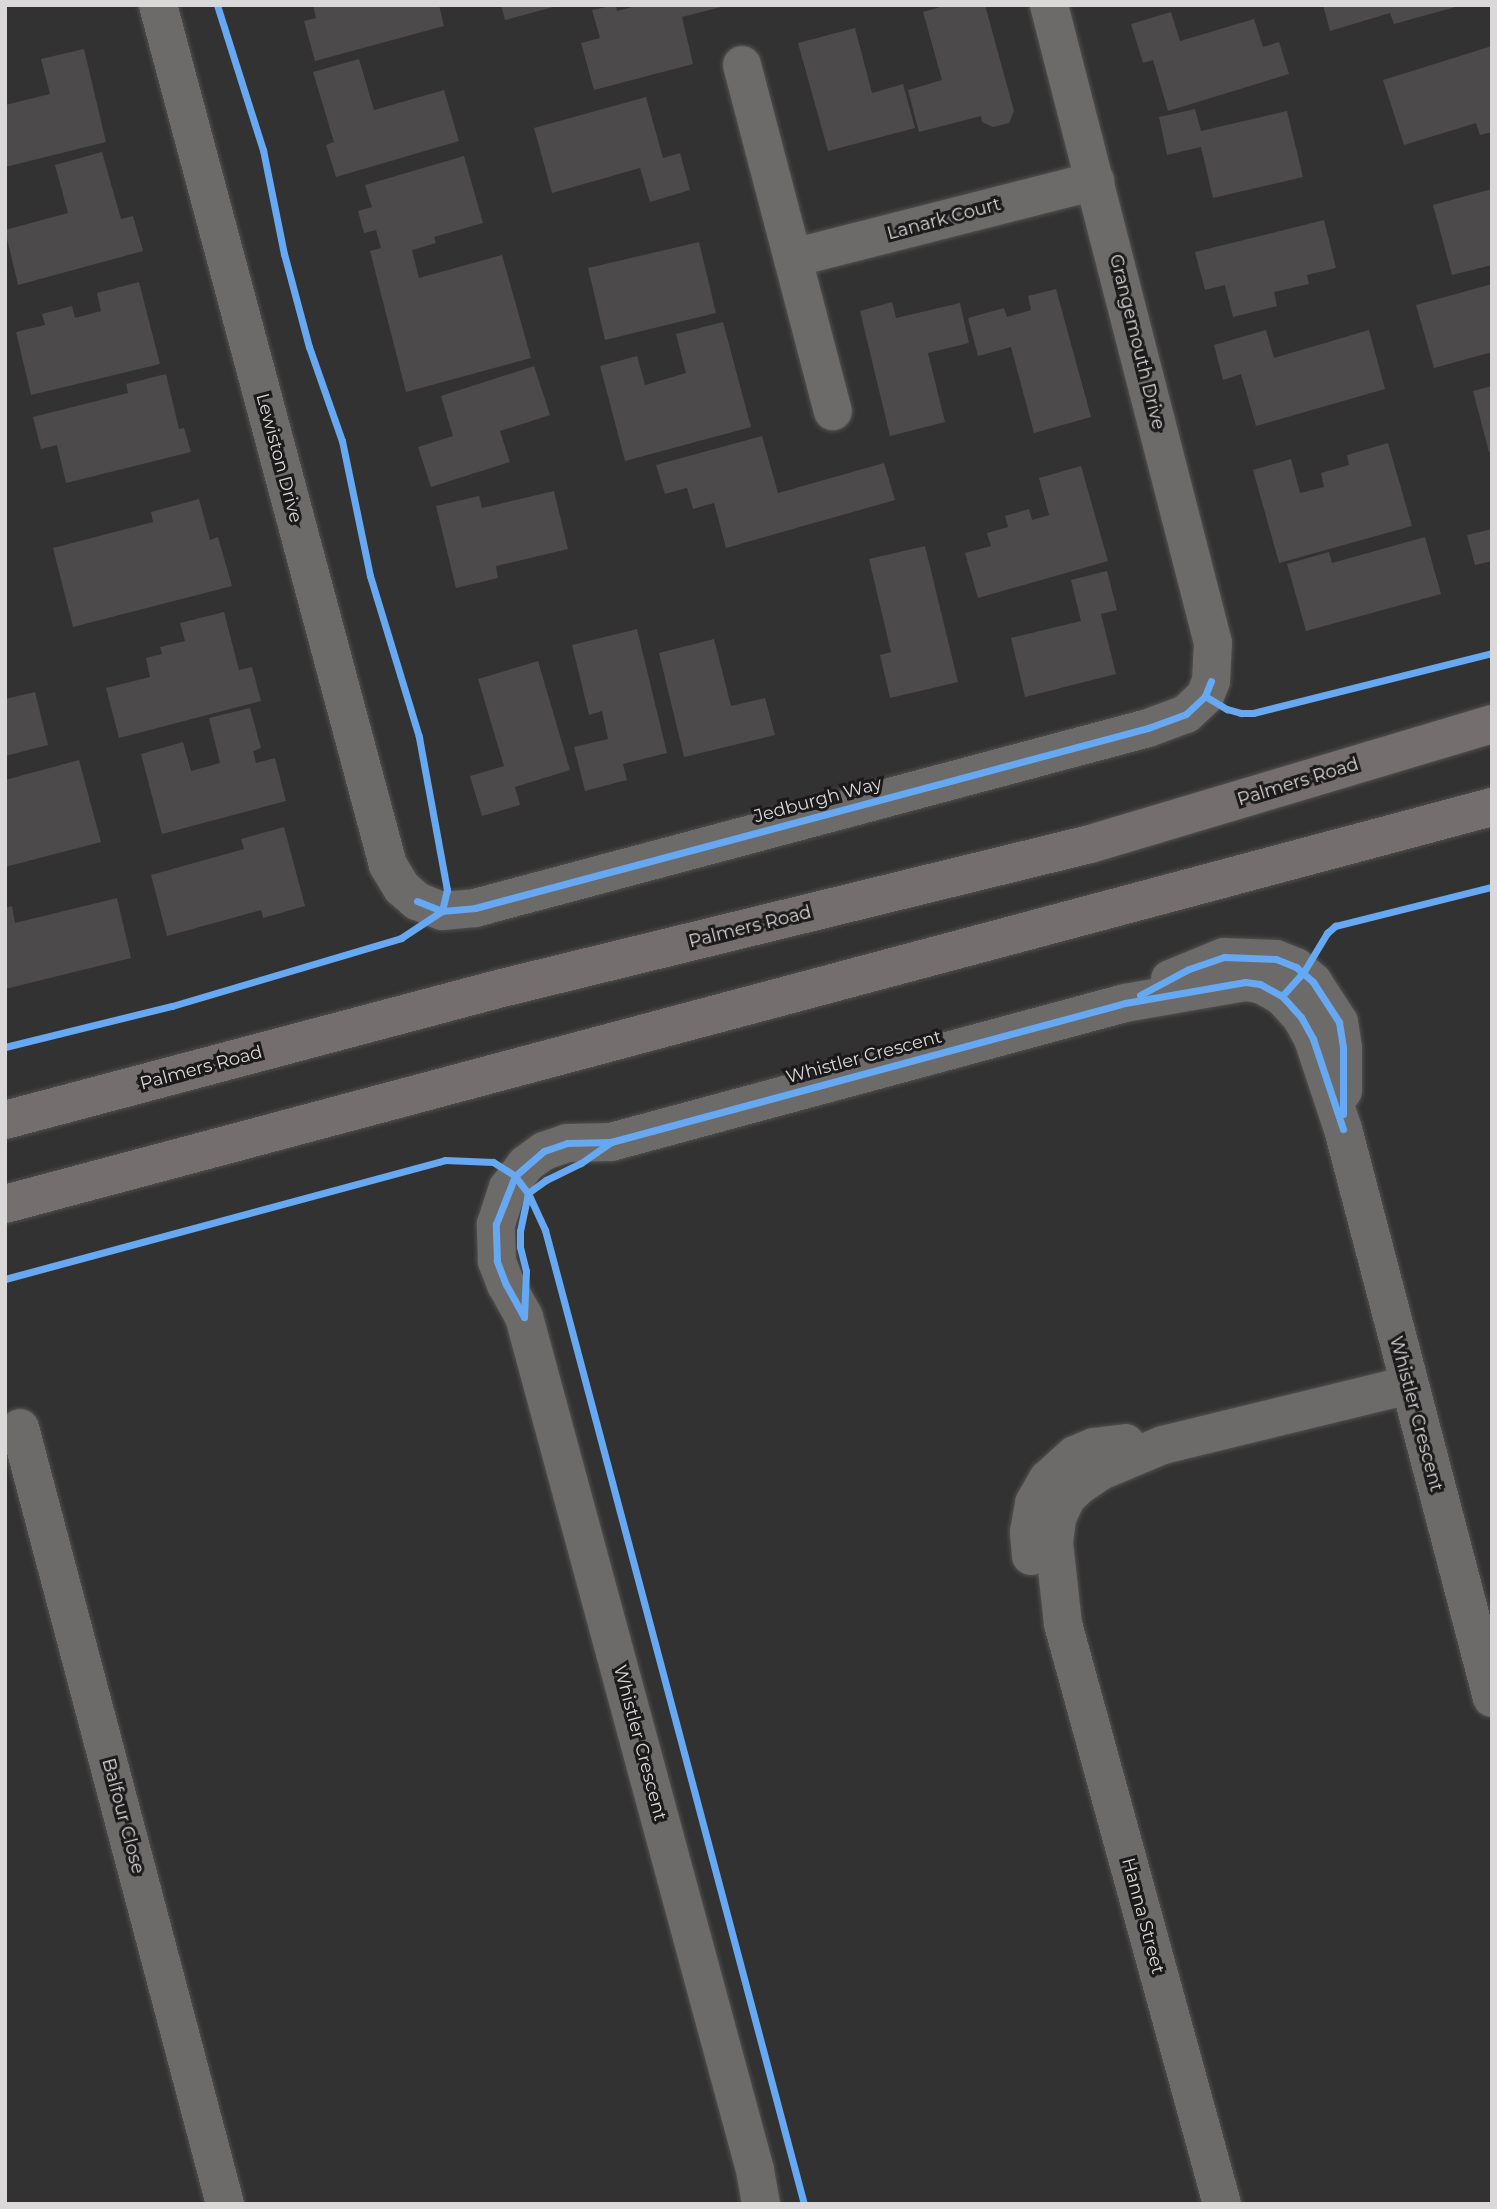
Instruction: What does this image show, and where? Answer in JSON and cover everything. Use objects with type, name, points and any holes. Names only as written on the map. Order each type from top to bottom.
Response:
[{"type":"main road","name":"Palmers Road","points":[[5,1120],[498,989],[1090,844],[1492,723]]},
{"type":"main road","points":[[5,1204],[1492,807]]},
{"type":"street","name":"Lewiston Drive","points":[[158,5],[381,841],[394,877],[417,901]]},
{"type":"street","name":"Grangemouth Drive","points":[[1049,5],[1209,624],[1213,653],[1211,681]]},
{"type":"street","points":[[742,65],[833,411]]},
{"type":"street","name":"Lanark Court","points":[[793,258],[1095,181]]},
{"type":"street","name":"Jedburgh Way","points":[[417,901],[442,912],[475,908],[1149,728],[1186,715],[1205,696],[1211,681]]},
{"type":"street","name":"Whistler Crescent","points":[[773,2204],[758,2187],[524,1317],[526,1271],[520,1247],[520,1231],[528,1194],[546,1180],[581,1163],[611,1142],[1125,1003],[1189,969],[1224,957],[1276,959],[1296,967],[1313,982],[1339,1022],[1343,1048],[1343,1129],[1492,1698]]},
{"type":"street","name":"Hanna Street","points":[[1222,2204],[1064,1626],[1031,1556],[1029,1532],[1034,1503],[1048,1479],[1075,1455],[1094,1447],[1119,1443],[1163,1445],[1409,1385]]},
{"type":"street","name":"Balfour Close","points":[[20,1428],[225,2204]]},
{"type":"building","points":[[313,5],[439,5],[444,26],[315,61],[304,21],[316,18]]},
{"type":"building","points":[[501,5],[557,5],[557,6],[505,20]]},
{"type":"building","points":[[616,5],[617,11],[640,5],[725,6],[682,17],[693,64],[594,90],[581,43],[600,38],[592,10]]},
{"type":"building","points":[[947,5],[985,5],[1014,111],[1009,123],[993,127],[982,122],[981,116],[919,132],[908,90],[942,80],[923,12]]},
{"type":"building","points":[[1323,5],[1459,6],[1394,24],[1390,13],[1330,31]]},
{"type":"building","points":[[1171,12],[1180,41],[1254,19],[1263,47],[1279,42],[1289,74],[1168,111],[1153,60],[1143,63],[1131,24]]},
{"type":"building","points":[[855,28],[872,93],[903,84],[915,128],[828,151],[798,43]]},
{"type":"building","points":[[1492,46],[1492,132],[1480,135],[1476,123],[1404,145],[1383,80]]},
{"type":"building","points":[[84,49],[106,142],[5,167],[5,105],[50,94],[41,59]]},
{"type":"building","points":[[359,59],[374,110],[444,90],[459,141],[336,177],[326,145],[334,142],[313,72]]},
{"type":"building","points":[[646,97],[663,158],[680,153],[690,190],[650,202],[640,168],[552,193],[534,128]]},
{"type":"building","points":[[1195,109],[1201,131],[1287,111],[1303,177],[1213,198],[1201,147],[1167,155],[1159,117]]},
{"type":"building","points":[[102,152],[121,219],[133,216],[143,251],[18,285],[5,230],[68,213],[55,165]]},
{"type":"building","points":[[464,156],[483,223],[434,237],[436,243],[412,250],[419,278],[502,255],[531,358],[406,392],[370,251],[381,248],[376,230],[364,233],[358,211],[372,207],[365,185]]},
{"type":"building","points":[[1492,189],[1492,265],[1452,275],[1433,205]]},
{"type":"building","points":[[1324,220],[1336,268],[1307,275],[1309,284],[1274,292],[1277,306],[1233,317],[1225,285],[1205,290],[1195,252]]},
{"type":"building","points":[[699,242],[716,313],[605,340],[588,268]]},
{"type":"building","points":[[139,282],[160,364],[31,395],[16,332],[45,325],[42,314],[72,306],[75,318],[101,311],[97,293]]},
{"type":"building","points":[[1492,284],[1492,352],[1434,368],[1416,305]]},
{"type":"building","points":[[1056,289],[1091,417],[1034,433],[1011,347],[978,356],[968,318],[1004,308],[1007,317],[1031,310],[1028,296]]},
{"type":"building","points":[[892,302],[896,318],[960,303],[969,343],[928,353],[945,422],[890,436],[860,311]]},
{"type":"building","points":[[723,322],[751,427],[625,461],[600,366],[637,356],[645,385],[686,373],[676,334]]},
{"type":"building","points":[[1266,330],[1274,358],[1369,330],[1385,389],[1256,426],[1241,374],[1223,380],[1214,345]]},
{"type":"building","points":[[534,366],[550,415],[500,431],[510,462],[431,487],[418,447],[453,436],[441,396]]},
{"type":"building","points":[[166,374],[179,429],[184,428],[191,452],[66,483],[57,445],[41,449],[33,417],[128,393],[126,384]]},
{"type":"building","points":[[1492,386],[1492,452],[1489,452],[1473,391]]},
{"type":"building","points":[[762,436],[778,493],[884,463],[895,500],[726,548],[714,503],[693,509],[687,488],[665,494],[656,465]]},
{"type":"building","points":[[1388,443],[1412,526],[1279,563],[1253,470],[1291,459],[1300,493],[1324,487],[1321,473],[1349,465],[1347,455]]},
{"type":"building","points":[[1081,466],[1108,561],[978,598],[965,553],[991,546],[987,533],[1008,527],[1005,516],[1029,509],[1032,520],[1049,515],[1039,478]]},
{"type":"building","points":[[554,491],[568,549],[496,566],[498,578],[456,588],[436,506],[479,496],[482,508]]},
{"type":"building","points":[[199,499],[210,540],[218,537],[232,586],[73,627],[53,548],[153,522],[151,512]]},
{"type":"building","points":[[1492,529],[1492,561],[1475,565],[1467,535]]},
{"type":"building","points":[[1425,537],[1441,594],[1306,631],[1287,564],[1329,552],[1332,563]]},
{"type":"building","points":[[925,546],[958,682],[890,698],[880,655],[891,652],[869,559]]},
{"type":"building","points":[[1107,571],[1117,610],[1101,614],[1116,674],[1025,697],[1011,638],[1081,621],[1071,580]]},
{"type":"building","points":[[224,612],[239,670],[252,667],[261,701],[119,738],[106,688],[150,677],[146,658],[162,654],[160,647],[185,641],[180,623]]},
{"type":"building","points":[[637,629],[667,753],[623,764],[627,780],[585,791],[574,747],[608,739],[602,711],[589,715],[572,645]]},
{"type":"building","points":[[714,639],[731,706],[765,698],[775,735],[684,757],[659,653]]},
{"type":"building","points":[[538,661],[570,770],[515,787],[520,805],[482,816],[470,776],[504,766],[478,679]]},
{"type":"building","points":[[35,692],[48,745],[5,756],[5,699]]},
{"type":"building","points":[[250,708],[261,748],[253,751],[256,763],[275,758],[286,801],[162,834],[141,754],[183,742],[191,771],[220,763],[209,718]]},
{"type":"building","points":[[79,760],[101,842],[5,867],[5,780]]},
{"type":"building","points":[[284,827],[305,906],[263,918],[261,910],[167,936],[151,875],[244,849],[241,839]]},
{"type":"building","points":[[117,898],[131,958],[5,989],[5,908],[12,906],[15,923]]},
{"type":"cycle path","points":[[5,1047],[172,1006],[401,938],[442,911],[447,890],[419,737],[370,576],[342,441],[309,347],[284,254],[263,150],[217,5]]},
{"type":"cycle path","points":[[1205,696],[1227,709],[1253,713],[1492,653]]},
{"type":"cycle path","points":[[417,901],[442,911],[475,908],[1148,728],[1186,714],[1205,696],[1211,681]]},
{"type":"cycle path","points":[[1282,996],[1303,973],[1327,933],[1335,926],[1492,887]]},
{"type":"cycle path","points":[[1140,995],[1189,969],[1224,957],[1276,959],[1296,967],[1313,982],[1339,1022],[1343,1048],[1343,1114]]},
{"type":"cycle path","points":[[524,1317],[506,1285],[497,1261],[496,1224],[515,1176],[544,1151],[567,1143],[611,1142],[1125,1003],[1245,982],[1260,984],[1282,996],[1301,1017],[1313,1039],[1343,1129]]},
{"type":"cycle path","points":[[524,1317],[526,1271],[520,1247],[520,1231],[528,1193],[546,1180],[581,1163],[611,1142]]},
{"type":"cycle path","points":[[5,1279],[445,1160],[493,1162],[515,1176],[528,1193],[545,1230],[804,2204]]}]
